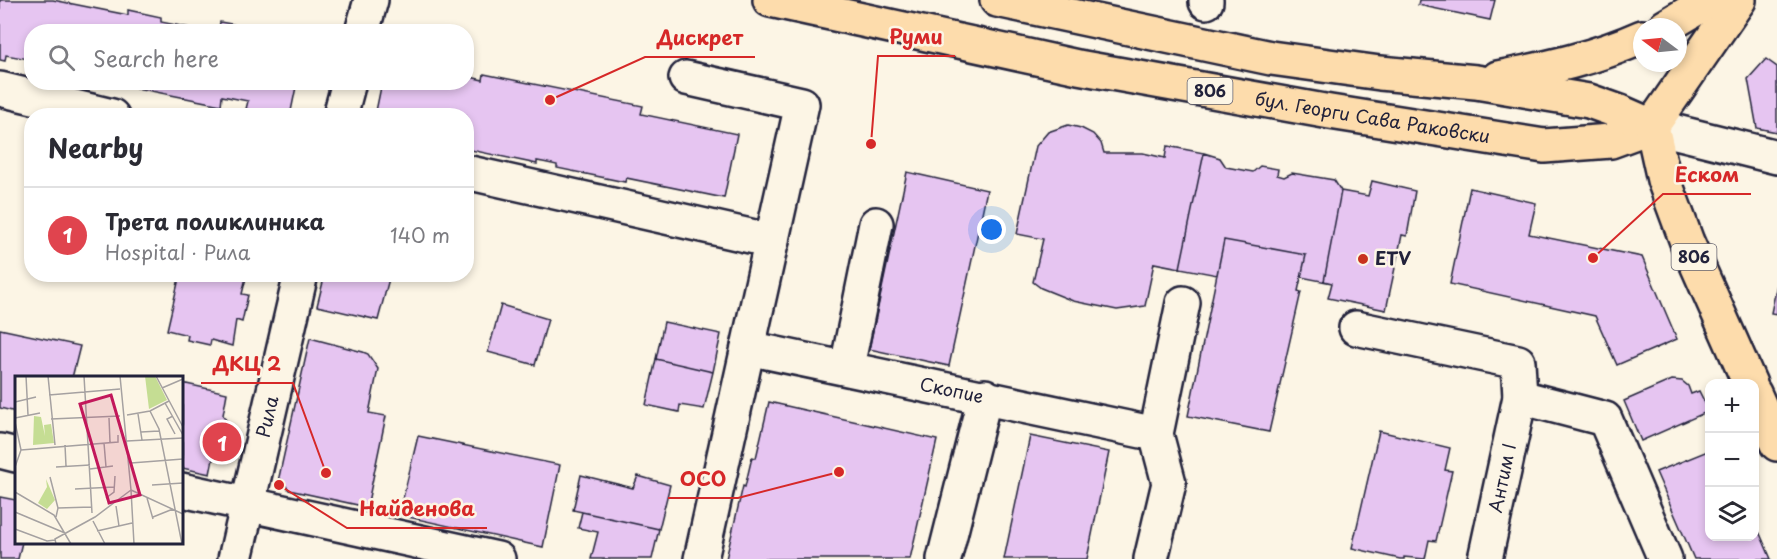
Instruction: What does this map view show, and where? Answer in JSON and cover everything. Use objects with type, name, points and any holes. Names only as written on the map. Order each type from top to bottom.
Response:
[{"type":"main road","name":"бул. Георги Сава Раковски","points":[[770,0],[1078,68],[1544,146],[1611,141],[1652,126]]},
{"type":"main road","points":[[997,0],[1271,58],[1380,73],[1476,82],[1588,101],[1652,126],[1739,0]]},
{"type":"main road","points":[[1680,18],[1710,0]]},
{"type":"main road","points":[[1476,82],[1562,66],[1614,50],[1633,41]]},
{"type":"main road","name":"806","points":[[1652,126],[1664,180],[1688,242],[1748,379]]},
{"type":"main road","points":[[1759,402],[1777,444]]},
{"type":"street","points":[[364,24],[371,0]]},
{"type":"street","points":[[686,78],[802,104],[701,559]]},
{"type":"street","points":[[0,89],[79,108]]},
{"type":"street","points":[[342,108],[346,90]]},
{"type":"street","points":[[1652,126],[1777,157]]},
{"type":"street","points":[[474,174],[772,241]]},
{"type":"street","points":[[847,367],[876,224]]},
{"type":"street","name":"Рила","points":[[235,559],[299,282]]},
{"type":"street","points":[[1151,559],[1169,483],[1156,434],[1183,303]]},
{"type":"street","name":"Антим I","points":[[1356,327],[1518,362],[1520,397],[1485,559]]},
{"type":"street","name":"Скопие","points":[[748,348],[985,396],[1156,434]]},
{"type":"street","points":[[944,559],[985,396]]},
{"type":"street","points":[[1520,397],[1605,419],[1665,559]]},
{"type":"street","points":[[0,451],[15,455]]},
{"type":"street","points":[[183,490],[498,559]]},
{"type":"building","points":[[0,0],[53,0],[128,15],[128,10],[161,17],[161,22],[171,24],[24,24],[24,58],[6,55],[5,61],[0,60]]},
{"type":"building","points":[[1419,0],[1495,0],[1490,20],[1418,5]]},
{"type":"building","points":[[1766,59],[1777,67],[1777,132],[1757,128],[1748,79]]},
{"type":"building","points":[[484,74],[643,106],[641,114],[737,134],[724,198],[626,178],[625,182],[557,168],[557,165],[543,162],[537,161],[537,164],[474,151],[474,108],[377,108],[380,90],[474,90],[474,78],[483,80]]},
{"type":"building","points":[[146,90],[295,90],[292,108],[246,108],[248,101],[222,96],[221,105]]},
{"type":"building","points":[[1068,125],[1093,134],[1101,143],[1104,153],[1143,153],[1165,158],[1167,146],[1204,153],[1180,268],[1154,263],[1145,306],[1117,310],[1073,301],[1041,288],[1033,282],[1043,239],[1017,234],[1036,146],[1048,132]]},
{"type":"building","points":[[1204,153],[1220,158],[1226,167],[1253,172],[1260,166],[1278,169],[1277,175],[1284,177],[1292,173],[1334,180],[1341,191],[1368,196],[1372,181],[1415,191],[1407,236],[1402,235],[1386,310],[1328,298],[1332,283],[1301,277],[1306,255],[1224,240],[1217,275],[1180,268]]},
{"type":"building","points":[[907,172],[987,190],[949,366],[869,349]]},
{"type":"building","name":"ETV","points":[[1372,181],[1415,191],[1407,236],[1402,235],[1386,310],[1328,298],[1332,283],[1324,281],[1341,191],[1368,196]]},
{"type":"building","points":[[1470,188],[1536,203],[1529,234],[1642,257],[1677,339],[1617,365],[1595,316],[1450,284]]},
{"type":"building","points":[[1224,240],[1306,255],[1298,291],[1301,292],[1269,432],[1188,416]]},
{"type":"building","points":[[178,282],[245,282],[242,294],[248,295],[242,322],[236,320],[232,346],[211,340],[210,345],[187,340],[188,335],[167,330]]},
{"type":"building","points":[[323,282],[388,282],[378,320],[317,306]]},
{"type":"building","points":[[1777,284],[1777,314],[1771,313]]},
{"type":"building","points":[[501,305],[548,319],[535,365],[488,352]]},
{"type":"building","points":[[664,322],[721,334],[713,372],[656,359]]},
{"type":"building","points":[[0,329],[80,346],[72,376],[15,376],[15,412],[0,408]]},
{"type":"building","points":[[310,338],[368,354],[378,369],[369,413],[386,416],[367,507],[289,490],[279,477]]},
{"type":"building","points":[[656,359],[713,372],[704,409],[680,405],[679,412],[646,405]]},
{"type":"building","points":[[1672,380],[1682,381],[1688,386],[1691,394],[1699,391],[1705,403],[1705,413],[1641,441],[1624,401]]},
{"type":"building","points":[[183,383],[227,393],[223,415],[227,422],[227,436],[218,434],[210,474],[183,468]]},
{"type":"building","points":[[769,402],[937,440],[910,559],[726,559],[743,486],[745,487],[752,457],[756,458]]},
{"type":"building","points":[[1379,431],[1450,448],[1445,470],[1452,471],[1436,541],[1429,540],[1425,559],[1404,557],[1400,559],[1352,548]]},
{"type":"building","points":[[418,436],[560,465],[543,547],[399,515]]},
{"type":"building","points":[[1030,436],[1109,452],[1087,559],[1004,559]]},
{"type":"building","points":[[1705,452],[1705,541],[1759,541],[1759,531],[1771,559],[1694,559],[1656,472]]},
{"type":"building","points":[[581,475],[633,488],[638,476],[670,485],[659,529],[573,510]]},
{"type":"building","points":[[0,497],[15,500],[15,544],[22,544],[18,559],[0,559]]},
{"type":"building","points":[[582,512],[659,529],[652,559],[591,559],[598,532],[578,528]]},
{"type":"place","name":"Дискрет","points":[[550,100]]},
{"type":"place","name":"Руми","points":[[871,144]]},
{"type":"place","name":"Еском","points":[[1593,258]]},
{"type":"place","name":"ETV","points":[[1363,259]]},
{"type":"place","name":"Трета поликлиника","points":[[222,442]]},
{"type":"place","name":"ОСО","points":[[839,472]]},
{"type":"place","name":"ДКЦ 2","points":[[326,473]]},
{"type":"place","name":"Найденова","points":[[279,485]]}]
